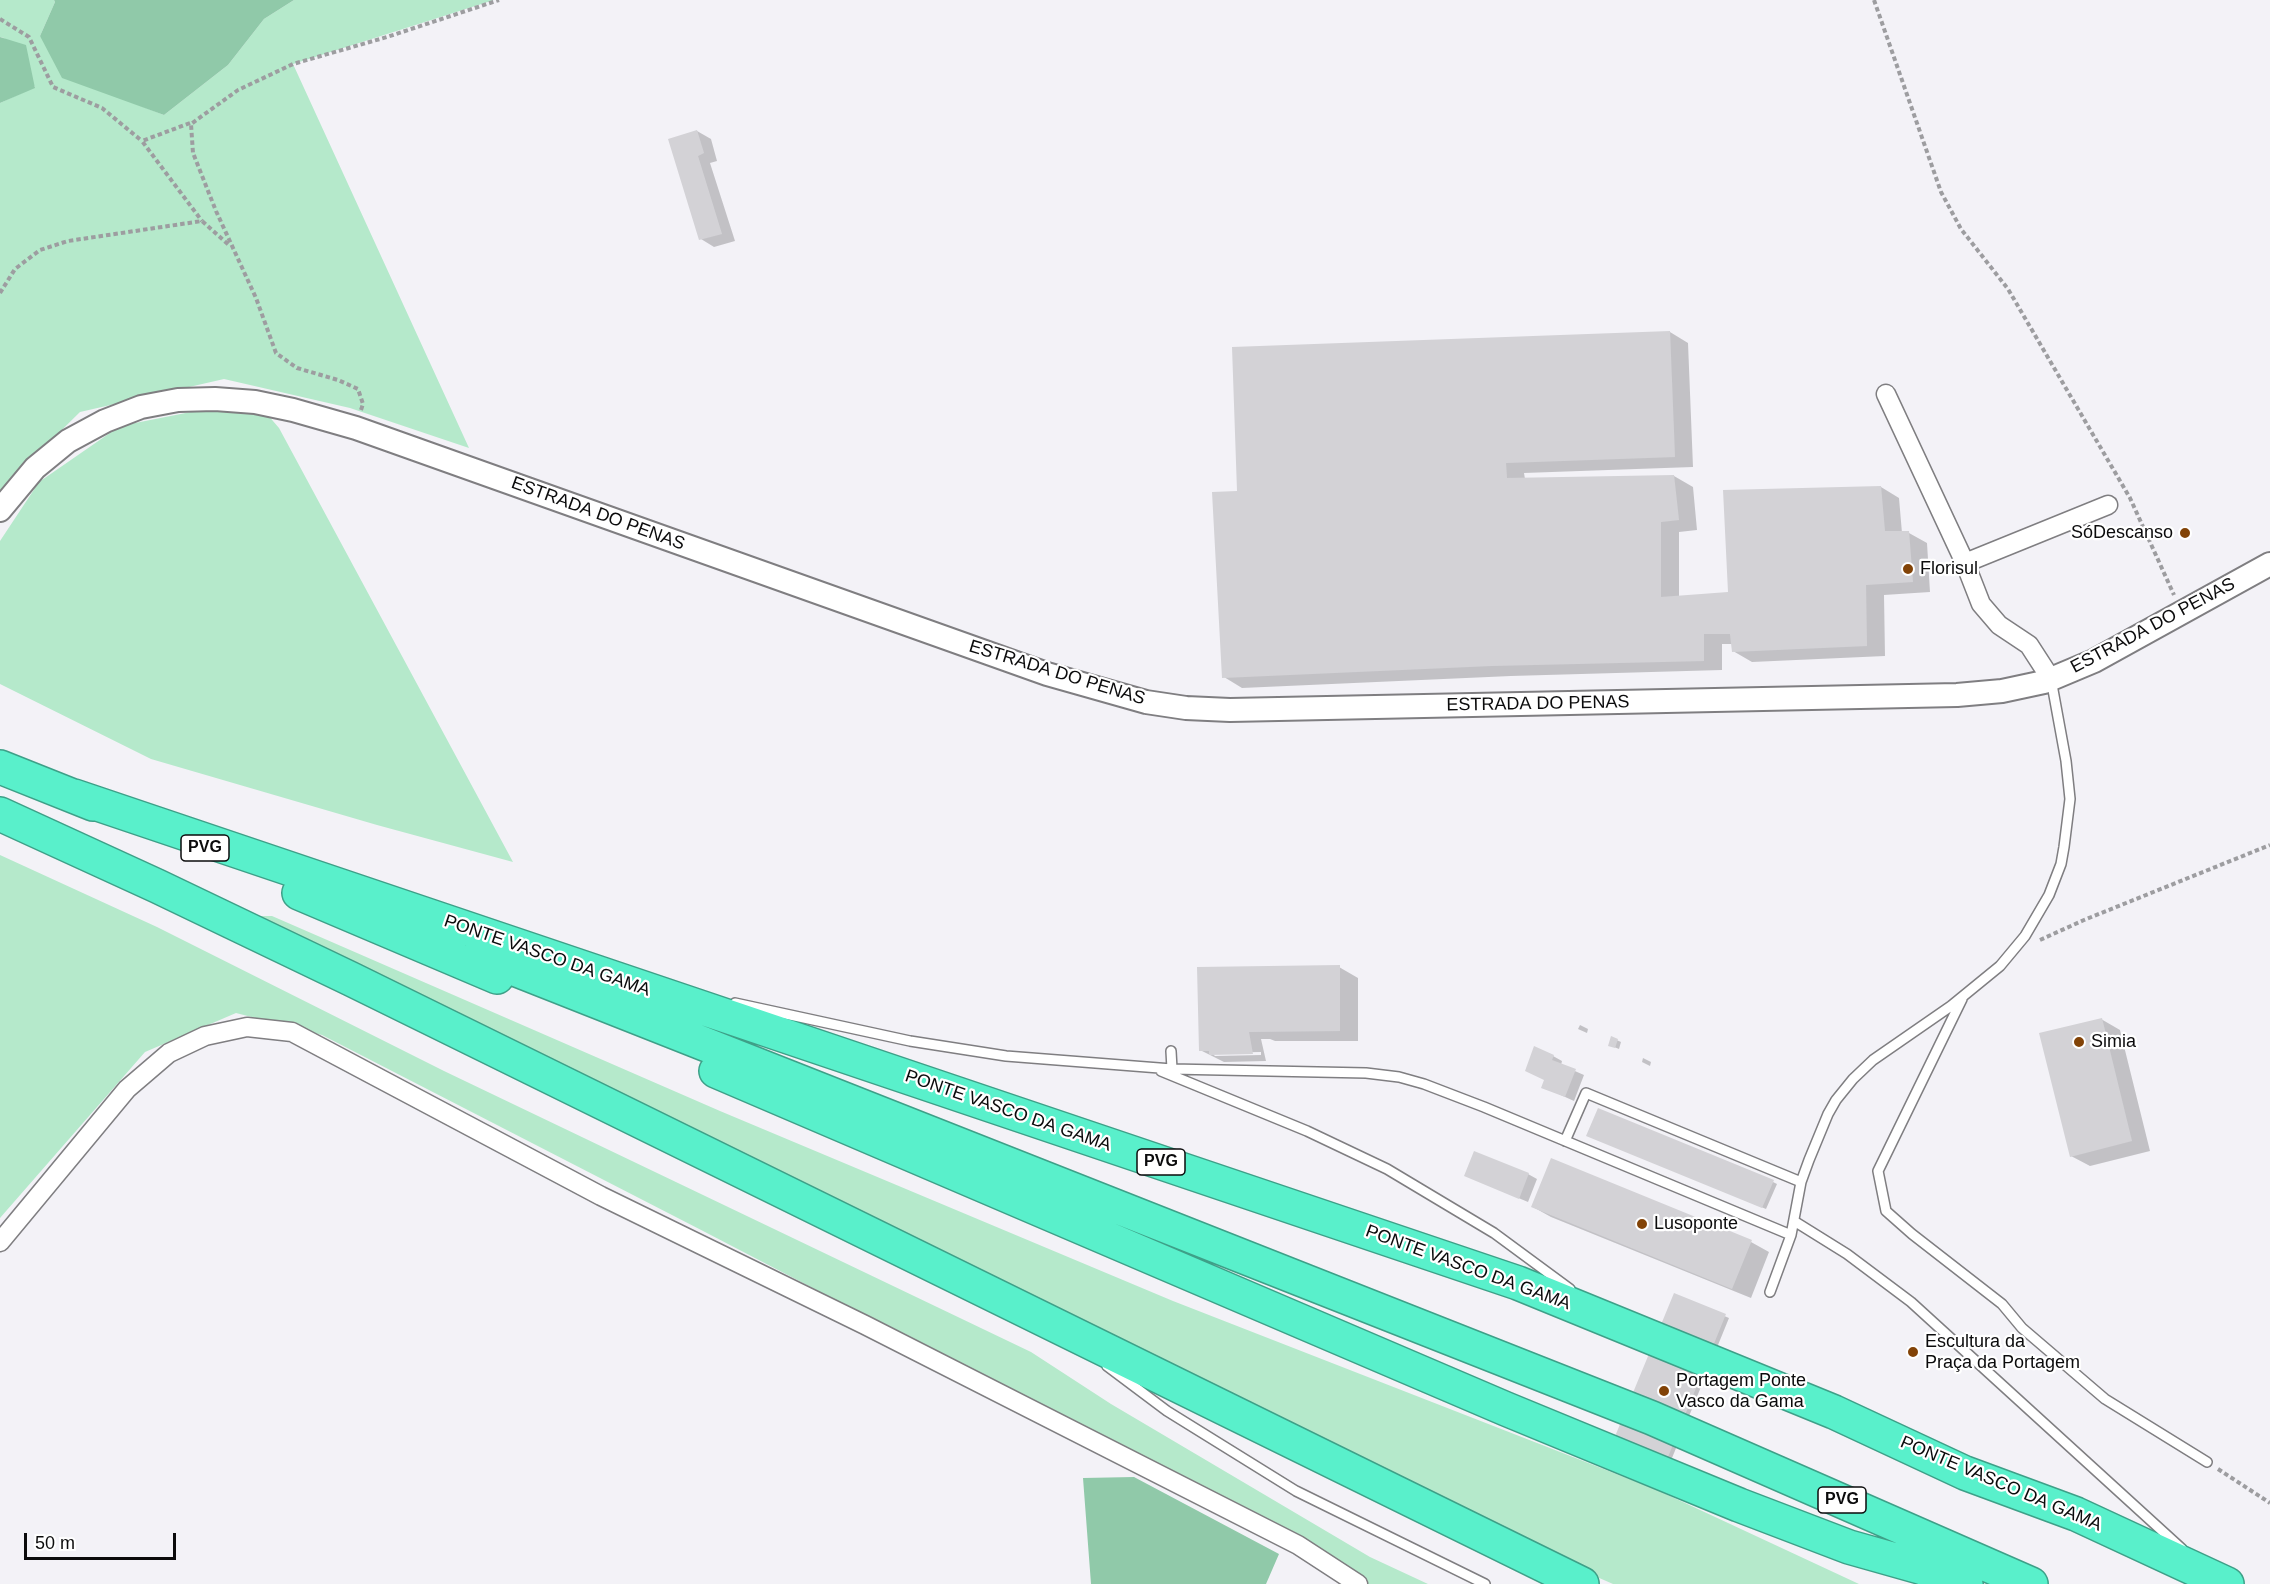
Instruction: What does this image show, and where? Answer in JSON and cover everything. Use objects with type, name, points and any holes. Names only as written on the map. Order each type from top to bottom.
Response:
[{"type":"highway","name":"PONTE VASCO DA GAMA","points":[[0,767],[1013,1164],[1652,1418],[2031,1584]]},
{"type":"highway","name":"PONTE VASCO DA GAMA","points":[[74,796],[1464,1264],[1613,1321],[1834,1412],[1965,1473],[2094,1522],[2221,1581]]},
{"type":"highway","name":"PONTE VASCO DA GAMA","points":[[74,796],[1506,1409],[1828,1539],[1920,1567],[1966,1584]]},
{"type":"highway","points":[[0,814],[340,973],[1582,1584]]},
{"type":"street","points":[[1886,394],[1965,563],[1981,604],[1999,625],[2029,645],[2050,679]]},
{"type":"street","name":"ESTRADA DO PENAS","points":[[0,510],[35,468],[68,441],[105,421],[141,407],[178,400],[215,399],[255,402],[356,428],[1047,674],[1146,702],[1186,708],[1230,710],[1957,696],[2002,691],[2050,679],[2094,661],[2270,564]]},
{"type":"street","points":[[1965,563],[2109,505]]},
{"type":"street","points":[[0,1242],[127,1089],[169,1053],[205,1036],[247,1027],[292,1032],[601,1197],[865,1325],[1298,1545],[1358,1584]]},
{"type":"lane","points":[[1770,1292],[1791,1235],[1802,1182],[1816,1139],[1828,1114],[1853,1079],[1884,1051],[1964,997],[1987,978],[2012,953],[2033,924],[2049,895],[2061,864],[2069,806],[2068,775],[2050,679]]},
{"type":"lane","points":[[568,963],[676,988]]},
{"type":"lane","points":[[1964,997],[1878,1172],[1886,1211],[2002,1304],[2022,1328],[2104,1399],[2208,1462]]},
{"type":"lane","points":[[727,1001],[841,1027],[960,1049],[1035,1059],[1172,1069],[1388,1075],[1443,1091],[1791,1235]]},
{"type":"lane","points":[[1171,1051],[1172,1069]]},
{"type":"lane","points":[[1153,1068],[1306,1131],[1387,1169],[1494,1233],[1613,1321]]},
{"type":"lane","points":[[1565,1141],[1586,1094],[1802,1182]]},
{"type":"lane","points":[[1794,1221],[1863,1265],[1911,1302],[2221,1581]]},
{"type":"lane","points":[[1047,1322],[1093,1356]]},
{"type":"lane","points":[[1102,1363],[1177,1418],[1296,1491],[1485,1584]]},
{"type":"path","points":[[142,141],[194,121],[238,90],[293,64],[387,37],[499,0]]},
{"type":"path","points":[[1874,0],[1941,192],[1961,229],[2008,289],[2130,498],[2182,612]]},
{"type":"path","points":[[0,20],[29,37],[53,87],[102,108],[142,141],[202,222],[233,249]]},
{"type":"path","points":[[194,121],[191,124],[193,153],[256,298],[276,352],[297,368],[338,380],[358,389],[363,404],[356,428]]},
{"type":"path","points":[[0,293],[15,269],[40,250],[68,241],[202,222]]},
{"type":"path","points":[[2012,953],[2084,920],[2270,845]]},
{"type":"path","points":[[2208,1462],[2270,1503]]},
{"type":"green space","points":[[0,0],[54,0],[40,36],[115,96],[164,115],[228,65],[264,19],[294,0],[494,0],[293,64],[469,448],[350,408],[224,379],[80,412],[0,491],[0,103],[35,87],[4,38],[0,37]]},
{"type":"green space","points":[[54,0],[294,0],[264,19],[228,65],[164,115],[62,78],[40,36]]},
{"type":"green space","points":[[0,37],[26,45],[35,88],[0,103]]},
{"type":"green space","points":[[211,408],[267,414],[279,428],[513,862],[151,759],[0,684],[0,541],[39,482],[120,426]]},
{"type":"green space","points":[[0,855],[157,927],[444,1071],[1031,1352],[1111,1404],[1370,1557],[1428,1584],[1368,1584],[1005,1388],[322,1035],[236,1013],[145,1052],[0,1218]]},
{"type":"green space","points":[[255,916],[272,916],[720,1111],[1173,1301],[1655,1489],[1859,1584],[1613,1584],[1435,1506]]},
{"type":"green space","points":[[1134,1477],[1279,1554],[1266,1584],[1091,1584],[1083,1478]]},
{"type":"building","points":[[697,130],[704,153],[698,156],[722,234],[699,240],[668,139]]},
{"type":"building","points":[[1670,331],[1675,457],[1506,463],[1507,478],[1674,475],[1679,520],[1661,522],[1661,597],[1728,592],[1723,490],[1881,486],[1885,531],[1909,531],[1913,582],[1866,585],[1867,646],[1732,652],[1730,634],[1704,634],[1704,661],[1491,666],[1222,678],[1212,492],[1237,491],[1232,347]]},
{"type":"building","points":[[1340,965],[1340,1031],[1249,1032],[1253,1054],[1209,1055],[1209,1051],[1199,1051],[1197,967]]},
{"type":"building","points":[[2102,1018],[2132,1141],[2070,1157],[2039,1033]]},
{"type":"building","points":[[1611,1036],[1618,1039],[1615,1048],[1608,1046]]},
{"type":"building","points":[[1534,1046],[1554,1055],[1552,1060],[1576,1069],[1565,1097],[1541,1088],[1544,1080],[1525,1071]]},
{"type":"building","points":[[1598,1108],[1774,1180],[1762,1208],[1586,1136]]},
{"type":"building","points":[[1474,1151],[1529,1173],[1519,1199],[1464,1176]]},
{"type":"building","name":"Lusoponte","points":[[1551,1158],[1752,1240],[1732,1289],[1531,1207]]},
{"type":"building","name":"Portagem Ponte Vasco da Gama","points":[[1674,1293],[1726,1314],[1655,1489],[1602,1468]]},
{"type":"place","name":"SóDescanso","points":[[2185,533]]},
{"type":"place","name":"Florisul","points":[[1908,569]]},
{"type":"place","name":"Simia","points":[[2079,1042]]},
{"type":"place","name":"Lusoponte","points":[[1642,1224]]},
{"type":"place","name":"Escultura da Praça da Portagem","points":[[1913,1352]]},
{"type":"place","name":"Portagem Ponte Vasco da Gama","points":[[1664,1391]]}]
